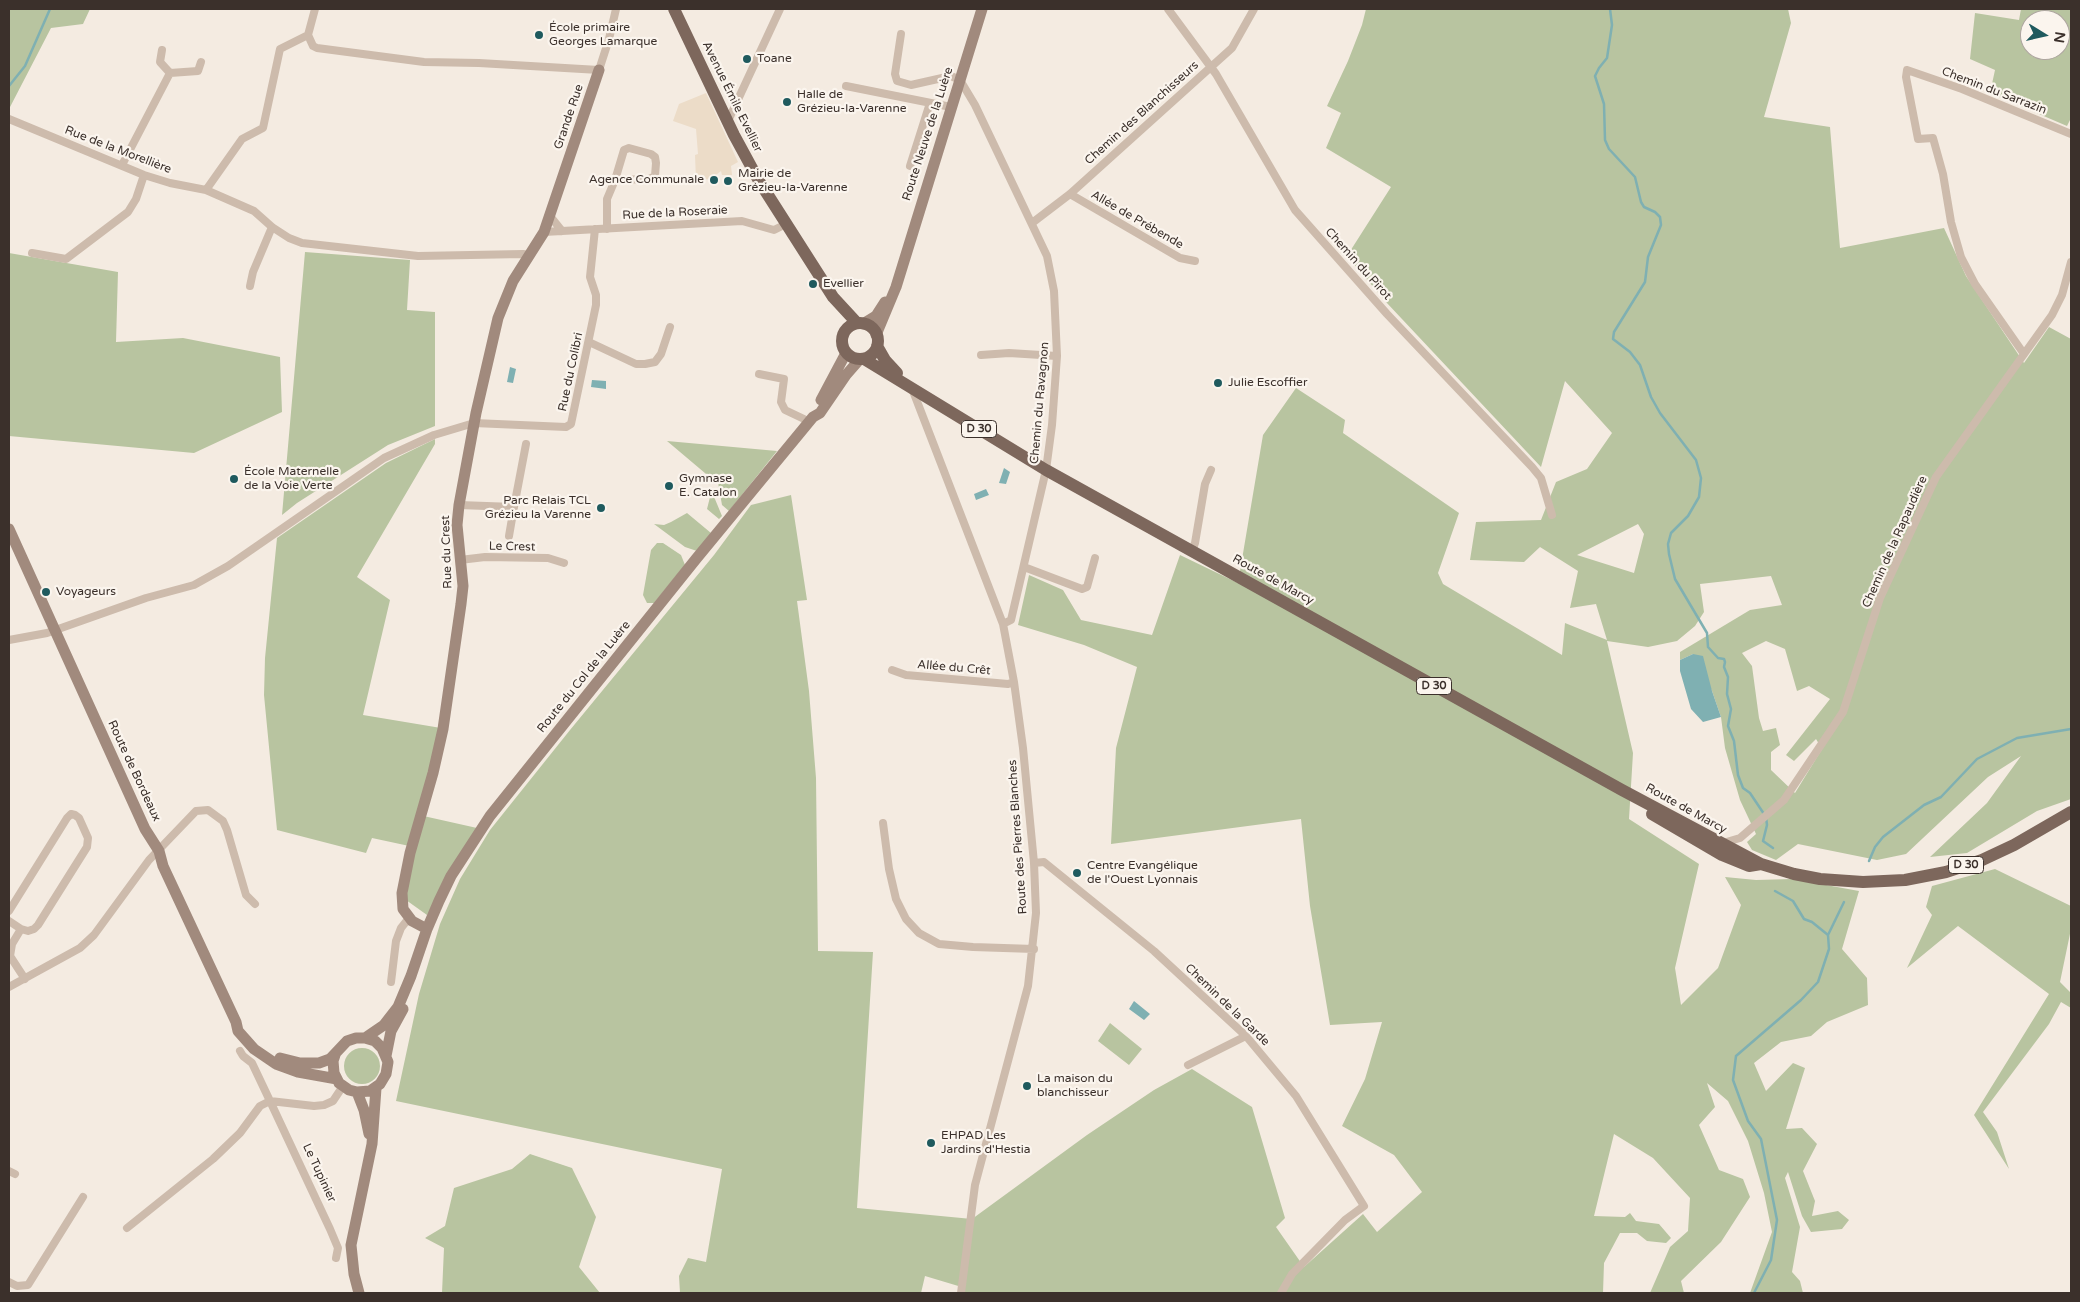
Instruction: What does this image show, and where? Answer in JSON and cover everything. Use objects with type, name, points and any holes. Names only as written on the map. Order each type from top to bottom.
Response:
[{"type":"main road","name":"Avenue Émile Evellier","points":[[674,9],[759,182],[833,297],[860,324]]},
{"type":"main road","name":"Avenue Émile Evellier","points":[[833,297],[845,331]]},
{"type":"main road","points":[[860,324],[869,326],[877,340],[874,352],[862,359],[850,356],[842,346],[842,338],[845,331],[860,324]]},
{"type":"main road","name":"Route de Marcy","points":[[877,340],[891,367],[913,389]]},
{"type":"main road","name":"Route de Marcy","points":[[862,359],[1046,470],[1622,790],[1761,864],[1820,879],[1863,882],[1905,880],[1946,872],[1982,860],[2071,812]]},
{"type":"main road","name":"Route de Marcy","points":[[1622,790],[1682,833],[1722,855],[1749,866],[1761,864]]},
{"type":"street","points":[[315,9],[308,35],[313,46],[327,50],[424,62],[479,62],[599,70]]},
{"type":"street","points":[[606,9],[615,11]]},
{"type":"street","points":[[728,121],[780,9]]},
{"type":"street","name":"Route Neuve de la Luère","points":[[877,340],[890,305],[982,9]]},
{"type":"street","name":"Chemin du Pirot","points":[[1168,9],[1210,66],[1295,210],[1387,314],[1532,467],[1541,478],[1552,515]]},
{"type":"street","name":"Chemin des Blanchisseurs","points":[[1032,223],[1070,194],[1232,48],[1254,9]]},
{"type":"street","name":"Grande Rue","points":[[544,232],[609,39],[615,11]]},
{"type":"street","points":[[902,34],[896,74],[897,81],[911,85],[951,76],[960,80]]},
{"type":"street","points":[[206,190],[242,139],[263,128],[280,49],[308,35]]},
{"type":"street","points":[[162,50],[160,62],[170,73]]},
{"type":"street","points":[[170,73],[198,71],[201,62]]},
{"type":"street","name":"Chemin du Sarrazin","points":[[2024,354],[1975,284],[1961,257],[1951,222],[1943,174],[1933,138],[1918,139],[1906,77],[1907,70],[2071,134]]},
{"type":"street","points":[[122,166],[170,73]]},
{"type":"street","name":"Chemin du Ravagnon","points":[[960,80],[975,105],[1047,256],[1054,291],[1057,356],[1052,424],[1046,470],[1011,620],[1003,624]]},
{"type":"street","points":[[846,86],[951,107]]},
{"type":"street","points":[[910,166],[930,102]]},
{"type":"street","name":"Rue de la Morellière","points":[[9,119],[144,175],[170,183],[206,190],[254,211],[272,227],[289,238],[302,243],[418,256],[528,255]]},
{"type":"street","points":[[607,229],[607,198],[615,180],[624,150],[629,148],[655,156],[655,176],[649,179],[615,180]]},
{"type":"street","points":[[32,253],[66,259],[128,212],[136,199],[144,175]]},
{"type":"street","name":"Allée de Prébende","points":[[1070,194],[1180,258],[1195,261]]},
{"type":"street","points":[[550,216],[562,231]]},
{"type":"street","name":"Rue de la Roseraie","points":[[544,232],[742,220],[774,230],[786,224]]},
{"type":"street","points":[[250,286],[253,272],[272,227]]},
{"type":"street","name":"Rue du Colibri","points":[[474,423],[566,427],[571,424],[596,304],[596,295],[590,277],[595,229]]},
{"type":"street","name":"Rue du Crest","points":[[409,918],[403,909],[402,893],[410,853],[433,773],[443,728],[461,604],[459,505],[474,423],[498,318],[513,281],[544,232]]},
{"type":"street","name":"Chemin de la Rapaudière","points":[[1721,844],[1740,838],[1784,800],[1842,712],[1880,598],[1936,477],[2052,315],[2062,295],[2071,262]]},
{"type":"street","name":"Route Neuve de la Luère","points":[[860,324],[876,316],[881,309],[900,268]]},
{"type":"street","points":[[589,342],[636,364],[645,364],[655,362],[661,354],[670,327]]},
{"type":"street","name":"Route du Col de la Luère","points":[[366,1038],[384,1025],[402,998],[427,929],[451,876],[490,816],[815,409],[846,353]]},
{"type":"street","points":[[981,355],[1009,353],[1057,356]]},
{"type":"street","name":"Route du Col de la Luère","points":[[808,418],[820,413],[846,375],[862,359]]},
{"type":"street","points":[[758,374],[784,379],[781,402],[785,410],[808,418]]},
{"type":"street","name":"Route des Pierres Blanches","points":[[913,389],[1003,624],[1014,682],[1023,748],[1034,863],[1036,913],[1034,949],[1028,986],[974,1185],[961,1293]]},
{"type":"street","points":[[9,640],[32,636],[146,598],[194,585],[228,566],[384,458],[434,435],[474,423]]},
{"type":"street","points":[[509,536],[526,444]]},
{"type":"street","points":[[1192,551],[1205,484],[1211,470]]},
{"type":"street","points":[[459,505],[514,507]]},
{"type":"street","name":"Route de Bordeaux","points":[[9,529],[145,829],[159,851],[163,866],[236,1022],[238,1031],[260,1055],[276,1064],[340,1083]]},
{"type":"street","name":"Le Crest","points":[[460,560],[548,558],[564,563]]},
{"type":"street","points":[[1024,567],[1082,589],[1087,587],[1094,558]]},
{"type":"street","name":"Allée du Crêt","points":[[892,670],[906,675],[1008,684],[1014,682]]},
{"type":"street","points":[[9,987],[80,948],[94,935],[149,860],[196,812],[208,810],[216,814],[225,826],[246,895],[255,904]]},
{"type":"street","points":[[9,911],[67,818],[70,814],[75,815],[79,818],[88,838],[87,847],[34,929],[28,931],[21,929],[9,921]]},
{"type":"street","points":[[883,823],[889,870],[896,900],[906,919],[919,933],[938,944],[1034,949]]},
{"type":"street","name":"Route de Marcy","points":[[1682,833],[1704,840],[1732,853],[1738,852],[1740,838]]},
{"type":"street","name":"Chemin de la Garde","points":[[1034,863],[1044,862],[1154,951],[1246,1036],[1296,1096],[1364,1206],[1345,1220],[1292,1274],[1280,1293]]},
{"type":"street","points":[[391,982],[396,941],[401,928],[409,918],[427,929]]},
{"type":"street","points":[[21,929],[12,944],[10,956],[25,979]]},
{"type":"street","name":"Route du Col de la Luère","points":[[386,1056],[388,1042],[406,1000],[411,976]]},
{"type":"street","name":"Route de Bordeaux","points":[[236,1022],[257,1044],[287,1061],[311,1064],[325,1061],[335,1055]]},
{"type":"street","points":[[1188,1065],[1246,1036]]},
{"type":"street","points":[[356,1038],[366,1038],[375,1041],[382,1048],[386,1056],[386,1074],[376,1088],[370,1091],[357,1092],[340,1083],[333,1067],[335,1055],[347,1041],[356,1038]]},
{"type":"street","name":"Le Tupinier","points":[[240,1051],[252,1063],[330,1229],[338,1248],[336,1258]]},
{"type":"street","points":[[127,1228],[213,1159],[240,1133],[260,1106],[270,1100],[314,1106],[324,1105],[333,1101],[340,1083]]},
{"type":"street","points":[[360,1293],[354,1274],[351,1245],[372,1144],[376,1088]]},
{"type":"street","points":[[357,1092],[364,1110],[372,1144]]},
{"type":"street","points":[[9,1282],[17,1286],[28,1285],[83,1197]]},
{"type":"green space","points":[[9,9],[90,9],[83,24],[51,28],[9,109]]},
{"type":"green space","points":[[1366,9],[1788,9],[1791,23],[1764,117],[1830,127],[1840,248],[1944,228],[1966,276],[2024,363],[2049,327],[2071,339],[2071,799],[2037,811],[1967,853],[1930,857],[1987,803],[2021,756],[1988,777],[1906,854],[1877,860],[1798,844],[1776,860],[1752,850],[1747,842],[1756,834],[1740,800],[1725,748],[1721,717],[1712,691],[1693,654],[1680,660],[1680,652],[1750,610],[1782,605],[1771,576],[1700,584],[1704,612],[1695,626],[1677,641],[1648,647],[1607,641],[1633,753],[1629,819],[1699,864],[1675,968],[1681,1005],[1718,968],[1741,905],[1725,877],[1756,880],[1793,879],[1859,891],[1842,949],[1867,978],[1868,1005],[1827,1022],[1811,1036],[1781,1042],[1754,1063],[1766,1091],[1793,1063],[1805,1068],[1786,1129],[1802,1128],[1817,1144],[1803,1171],[1815,1201],[1812,1216],[1838,1211],[1849,1220],[1842,1229],[1811,1232],[1802,1216],[1788,1172],[1785,1178],[1800,1227],[1792,1272],[1800,1281],[1803,1293],[1750,1293],[1772,1232],[1764,1193],[1748,1141],[1728,1101],[1707,1083],[1715,1107],[1699,1125],[1719,1170],[1743,1179],[1750,1197],[1721,1242],[1681,1281],[1684,1293],[1650,1293],[1670,1247],[1688,1231],[1690,1198],[1653,1158],[1614,1134],[1594,1216],[1625,1217],[1630,1213],[1636,1221],[1659,1224],[1671,1238],[1666,1243],[1647,1241],[1637,1233],[1620,1233],[1604,1263],[1603,1293],[965,1293],[965,1288],[925,1276],[921,1293],[680,1293],[679,1276],[688,1258],[706,1262],[722,1169],[396,1101],[419,994],[440,924],[460,879],[490,830],[714,555],[751,505],[791,495],[807,600],[797,601],[809,691],[816,778],[818,951],[873,952],[857,1208],[972,1219],[1087,1135],[1154,1090],[1192,1069],[1252,1107],[1285,1218],[1276,1227],[1304,1267],[1363,1214],[1377,1232],[1422,1192],[1394,1155],[1342,1126],[1365,1079],[1382,1022],[1330,1025],[1310,906],[1301,819],[1111,844],[1116,748],[1137,667],[1084,645],[1018,625],[1029,575],[1063,590],[1081,620],[1152,635],[1180,555],[1238,583],[1263,435],[1296,388],[1345,420],[1343,433],[1459,513],[1438,573],[1443,584],[1562,655],[1565,623],[1607,640],[1596,604],[1570,608],[1578,571],[1540,547],[1524,562],[1470,560],[1476,522],[1541,520],[1556,482],[1587,469],[1612,433],[1565,381],[1541,467],[1386,302],[1347,256],[1391,187],[1326,148],[1341,113],[1327,106],[1362,25]],"holes":[[[1638,524],[1644,534],[1634,573],[1577,555]],[[1766,641],[1785,649],[1797,691],[1809,686],[1830,699],[1786,755],[1794,761],[1816,739],[1822,749],[1795,793],[1771,770],[1771,752],[1780,745],[1776,728],[1763,731],[1759,718],[1752,666],[1742,653]]]},
{"type":"green space","points":[[2071,9],[2071,118],[2067,126],[1990,93],[1995,70],[1970,59],[1975,13],[2019,20],[2020,14],[2020,60],[2070,60],[2070,10],[2021,10]]},
{"type":"green space","points":[[305,252],[410,260],[407,310],[435,312],[435,426],[388,445],[297,503],[282,515]]},
{"type":"green space","points":[[9,253],[118,272],[116,342],[183,338],[280,357],[282,412],[194,453],[9,436]]},
{"type":"green space","points":[[435,439],[435,444],[357,577],[390,600],[363,715],[441,728],[419,815],[477,828],[427,915],[406,900],[414,847],[372,838],[366,853],[277,830],[264,695],[265,658],[277,538],[386,463]]},
{"type":"green space","points":[[667,441],[777,451],[729,511],[722,505],[717,477],[712,479]]},
{"type":"green space","points":[[710,487],[722,516],[719,519],[707,509]]},
{"type":"green space","points":[[687,513],[711,533],[697,551],[685,547],[654,524],[664,525]]},
{"type":"green space","points":[[657,543],[663,543],[681,555],[685,565],[654,603],[647,603],[643,595],[651,550]]},
{"type":"green space","points":[[1995,869],[2071,906],[2071,929],[2060,982],[2071,993],[2071,1008],[2061,1002],[2049,1024],[1983,1112],[1997,1132],[2009,1169],[1974,1115],[2049,994],[1958,926],[1907,968],[1932,915],[1926,907],[1932,886]]},
{"type":"green space","points":[[1110,1023],[1142,1049],[1129,1065],[1098,1041]]},
{"type":"green space","points":[[362,1048],[369,1049],[375,1053],[379,1059],[379,1073],[375,1079],[369,1083],[362,1084],[355,1083],[349,1079],[345,1073],[344,1066],[345,1059],[349,1053],[355,1049]]},
{"type":"green space","points":[[530,1154],[572,1168],[596,1217],[579,1267],[600,1293],[442,1293],[444,1248],[425,1238],[445,1226],[454,1188],[512,1169]]},
{"type":"shaded area","points":[[706,93],[738,162],[731,166],[732,175],[722,175],[721,171],[711,179],[696,180],[695,155],[698,154],[696,129],[673,121],[679,104]]},
{"type":"water","points":[[510,367],[516,369],[513,383],[507,382]]},
{"type":"water","points":[[592,380],[606,381],[606,389],[591,387]]},
{"type":"water","points":[[1004,468],[1010,472],[1006,484],[999,483]]},
{"type":"water","points":[[986,489],[989,495],[976,500],[974,494]]},
{"type":"water","points":[[1693,654],[1703,656],[1721,717],[1703,722],[1691,709],[1680,671],[1680,660]]},
{"type":"water","points":[[1134,1001],[1150,1014],[1144,1020],[1129,1009]]},
{"type":"waterway","points":[[9,86],[25,66],[50,9]]},
{"type":"waterway","points":[[1610,9],[1612,25],[1607,58],[1595,76],[1604,104],[1605,140],[1609,149],[1635,177],[1641,202],[1644,207],[1655,212],[1660,217],[1661,225],[1648,257],[1645,282],[1614,332],[1613,339],[1630,352],[1640,365],[1651,397],[1660,413],[1696,460],[1701,478],[1699,497],[1688,516],[1671,533],[1668,544],[1669,554],[1675,579],[1707,633],[1708,647],[1718,658],[1724,659],[1724,667],[1728,677],[1727,694],[1731,709],[1728,726],[1734,741],[1738,775],[1743,788],[1750,793],[1766,817],[1767,825],[1763,841],[1773,848]]},
{"type":"waterway","points":[[1869,861],[1875,847],[1883,837],[1924,805],[1941,797],[1977,759],[2017,738],[2071,729]]},
{"type":"waterway","points":[[1775,891],[1793,901],[1804,919],[1812,922],[1828,935]]},
{"type":"waterway","points":[[1754,1293],[1771,1260],[1777,1220],[1761,1139],[1748,1121],[1733,1080],[1736,1056],[1801,1000],[1818,982],[1829,949],[1828,935],[1844,902]]},
{"type":"place","name":"École primaire Georges Lamarque","points":[[539,35]]},
{"type":"place","name":"Toane","points":[[747,59]]},
{"type":"place","name":"Halle de Grézieu-la-Varenne","points":[[787,102]]},
{"type":"place","name":"Agence Communale","points":[[714,180]]},
{"type":"place","name":"Mairie de Grézieu-la-Varenne","points":[[728,181]]},
{"type":"place","name":"Evellier","points":[[813,284]]},
{"type":"place","name":"Julie Escoffier","points":[[1218,383]]},
{"type":"place","name":"École Maternelle de la Voie Verte","points":[[234,479]]},
{"type":"place","name":"Gymnase E. Catalon","points":[[669,486]]},
{"type":"place","name":"Parc Relais TCL Grézieu la Varenne","points":[[601,508]]},
{"type":"place","name":"Voyageurs","points":[[46,592]]},
{"type":"place","name":"Centre Evangélique de l'Ouest Lyonnais","points":[[1077,873]]},
{"type":"place","name":"La maison du blanchisseur","points":[[1027,1086]]},
{"type":"place","name":"EHPAD Les Jardins d'Hestia","points":[[931,1143]]}]
